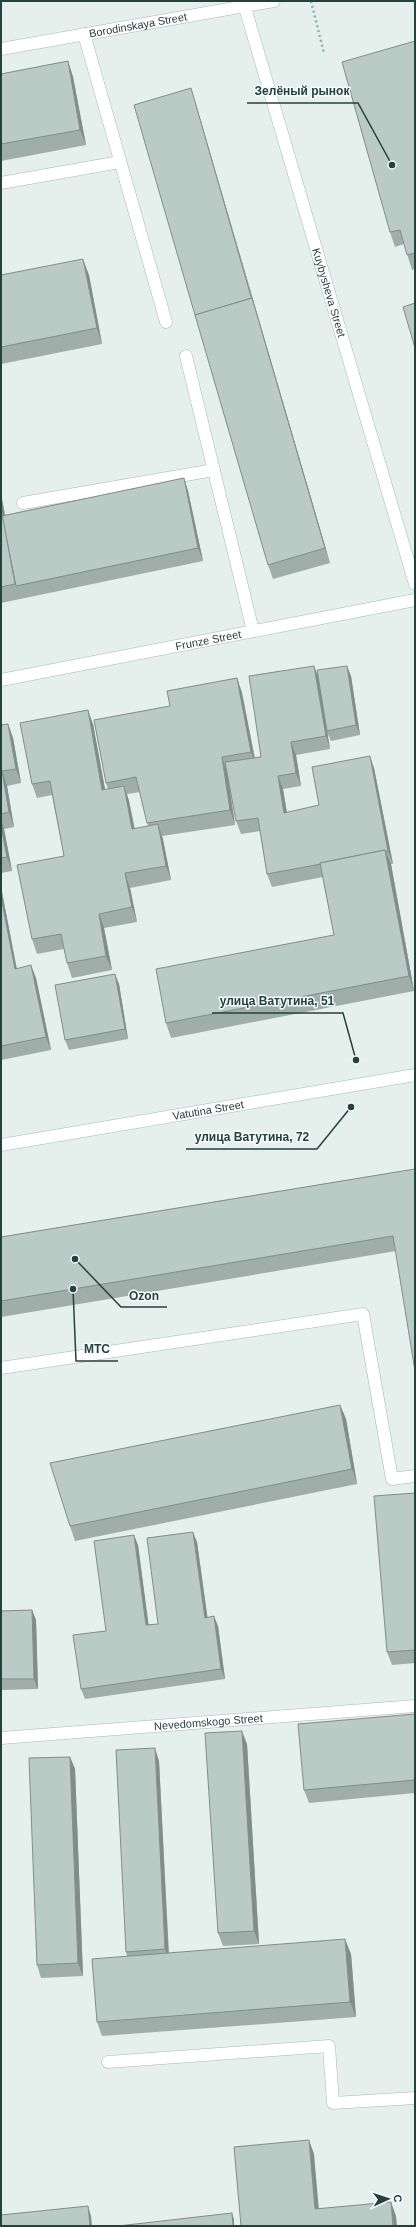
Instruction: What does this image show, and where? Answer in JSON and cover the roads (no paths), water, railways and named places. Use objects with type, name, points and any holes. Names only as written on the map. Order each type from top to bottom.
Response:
[{"type":"street","name":"Borodinskaya Street","points":[[1,49],[244,4],[274,1]]},
{"type":"street","name":"Kuybysheva Street","points":[[244,4],[415,584]]},
{"type":"street","points":[[84,34],[166,322]]},
{"type":"street","points":[[1,184],[120,162]]},
{"type":"street","points":[[186,356],[253,631]]},
{"type":"street","points":[[23,503],[214,470]]},
{"type":"street","name":"Frunze Street","points":[[1,680],[415,600]]},
{"type":"street","name":"Vatutina Street","points":[[1,1145],[415,1075]]},
{"type":"street","points":[[1,1368],[363,1314],[392,1479],[415,1476]]},
{"type":"street","name":"Nevedomskogo Street","points":[[1,1738],[415,1706]]},
{"type":"street","points":[[108,2062],[329,2046],[333,2104],[415,2098]]},
{"type":"place","name":"Зелёный рынок","points":[[392,165]]},
{"type":"place","name":"улица Ватутина, 51","points":[[356,1060]]},
{"type":"place","name":"улица Ватутина, 72","points":[[351,1107]]},
{"type":"place","name":"Ozon","points":[[75,1259]]},
{"type":"place","name":"МТС","points":[[73,1289]]}]
